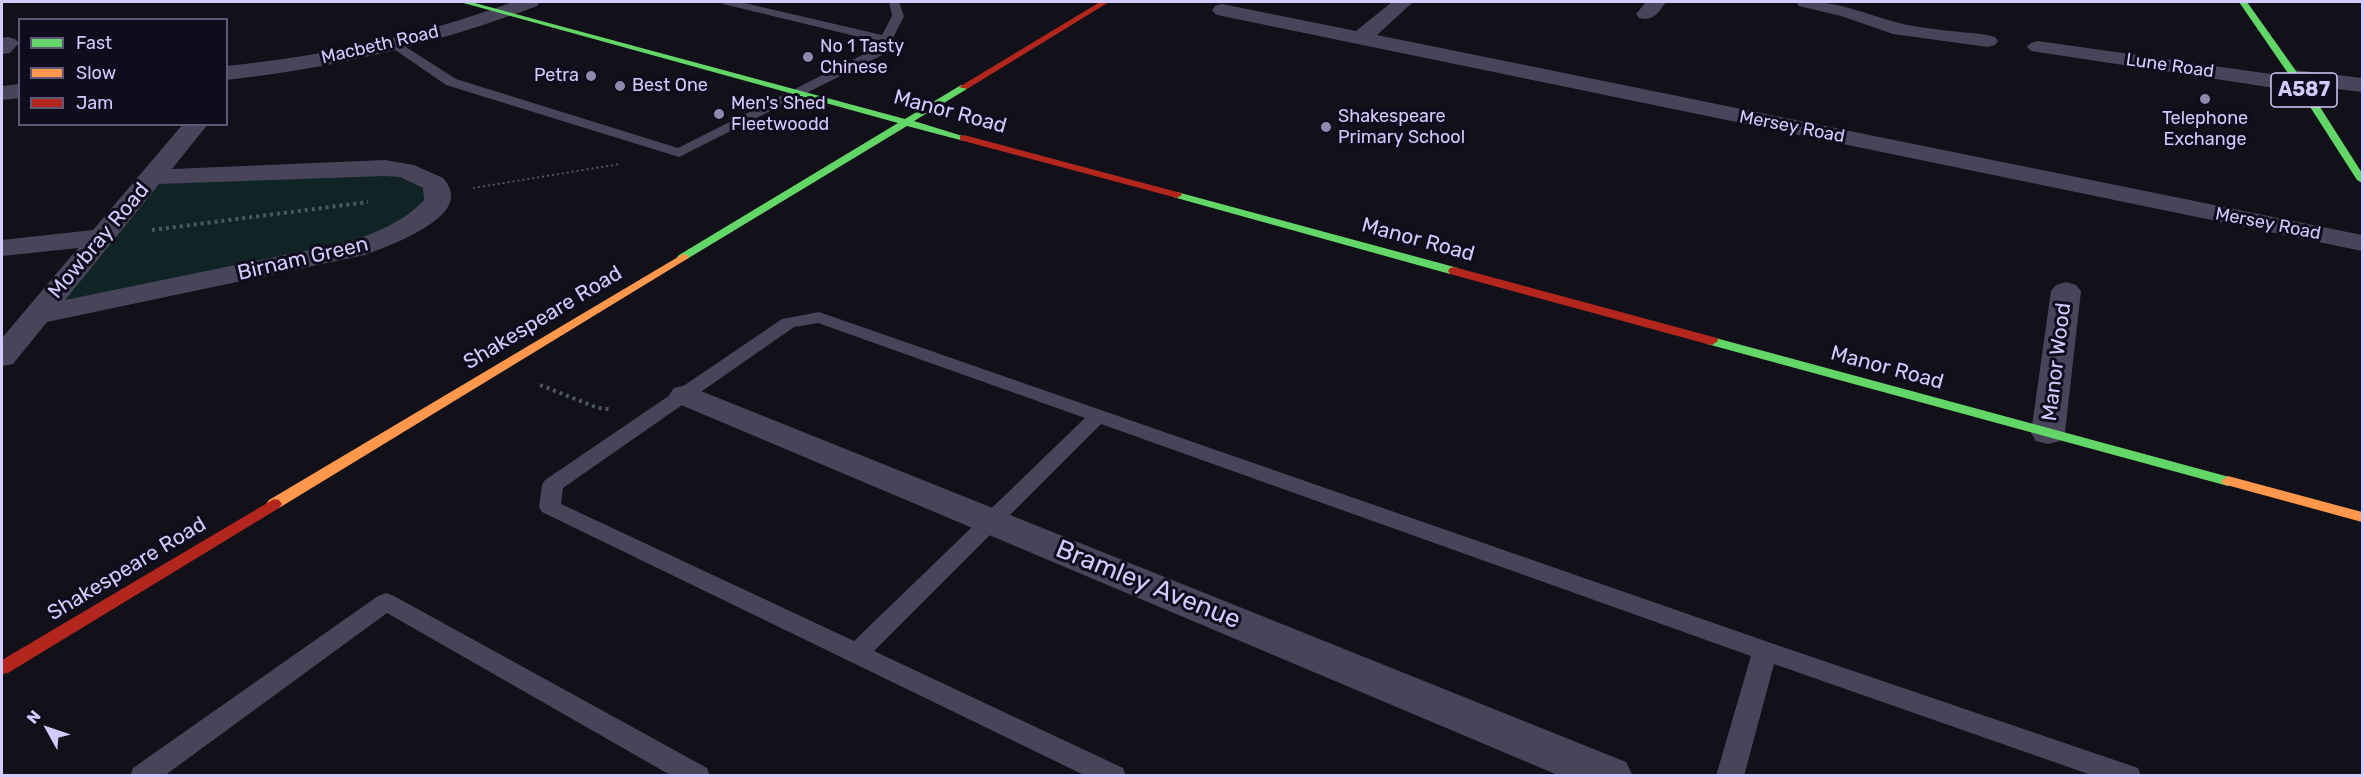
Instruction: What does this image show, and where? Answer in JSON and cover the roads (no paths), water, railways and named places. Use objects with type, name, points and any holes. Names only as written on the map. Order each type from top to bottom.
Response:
[{"type":"street","name":"Manor Road","points":[[464,2],[2362,517]]},
{"type":"street","name":"Macbeth Road","points":[[231,78],[394,45],[530,2]]},
{"type":"street","name":"Shakespeare Road","points":[[2,668],[1105,2]]},
{"type":"street","points":[[1360,38],[1403,2]]},
{"type":"street","points":[[1806,2],[1847,11],[1886,36],[1957,29],[1988,41]]},
{"type":"street","name":"A587","points":[[2243,2],[2298,81],[2362,180]]},
{"type":"street","name":"Mersey Road","points":[[1222,10],[2362,243]]},
{"type":"street","name":"Lune Road","points":[[2038,47],[2298,81],[2362,85]]},
{"type":"street","points":[[2,93],[18,91]]},
{"type":"street","name":"Mowbray Road","points":[[2,357],[194,126]]},
{"type":"street","name":"Birnam Green","points":[[38,315],[355,249],[383,239],[410,225],[437,202],[438,193],[434,183],[421,176],[384,168],[154,177]]},
{"type":"street","points":[[2,248],[102,237]]},
{"type":"street","name":"Manor Wood","points":[[2048,433],[2066,291]]},
{"type":"street","name":"Bramley Avenue","points":[[686,395],[1610,776]]},
{"type":"lane","points":[[727,2],[886,40]]},
{"type":"lane","points":[[394,45],[451,81],[679,153],[886,48],[886,40],[898,16],[894,2]]},
{"type":"lane","points":[[1113,776],[550,507],[553,485],[788,323],[819,317],[1765,651],[2128,776]]},
{"type":"lane","points":[[857,653],[1099,416]]},
{"type":"lane","points":[[143,776],[386,602],[697,776]]},
{"type":"lane","points":[[1730,776],[1765,651]]},
{"type":"place","name":"No 1 Tasty Chinese","points":[[808,57]]},
{"type":"place","name":"Petra","points":[[591,76]]},
{"type":"place","name":"Best One","points":[[620,86]]},
{"type":"place","name":"Telephone Exchange","points":[[2205,99]]},
{"type":"place","name":"Men's Shed Fleetwoodd","points":[[719,114]]},
{"type":"place","name":"Shakespeare Primary School","points":[[1326,127]]}]
